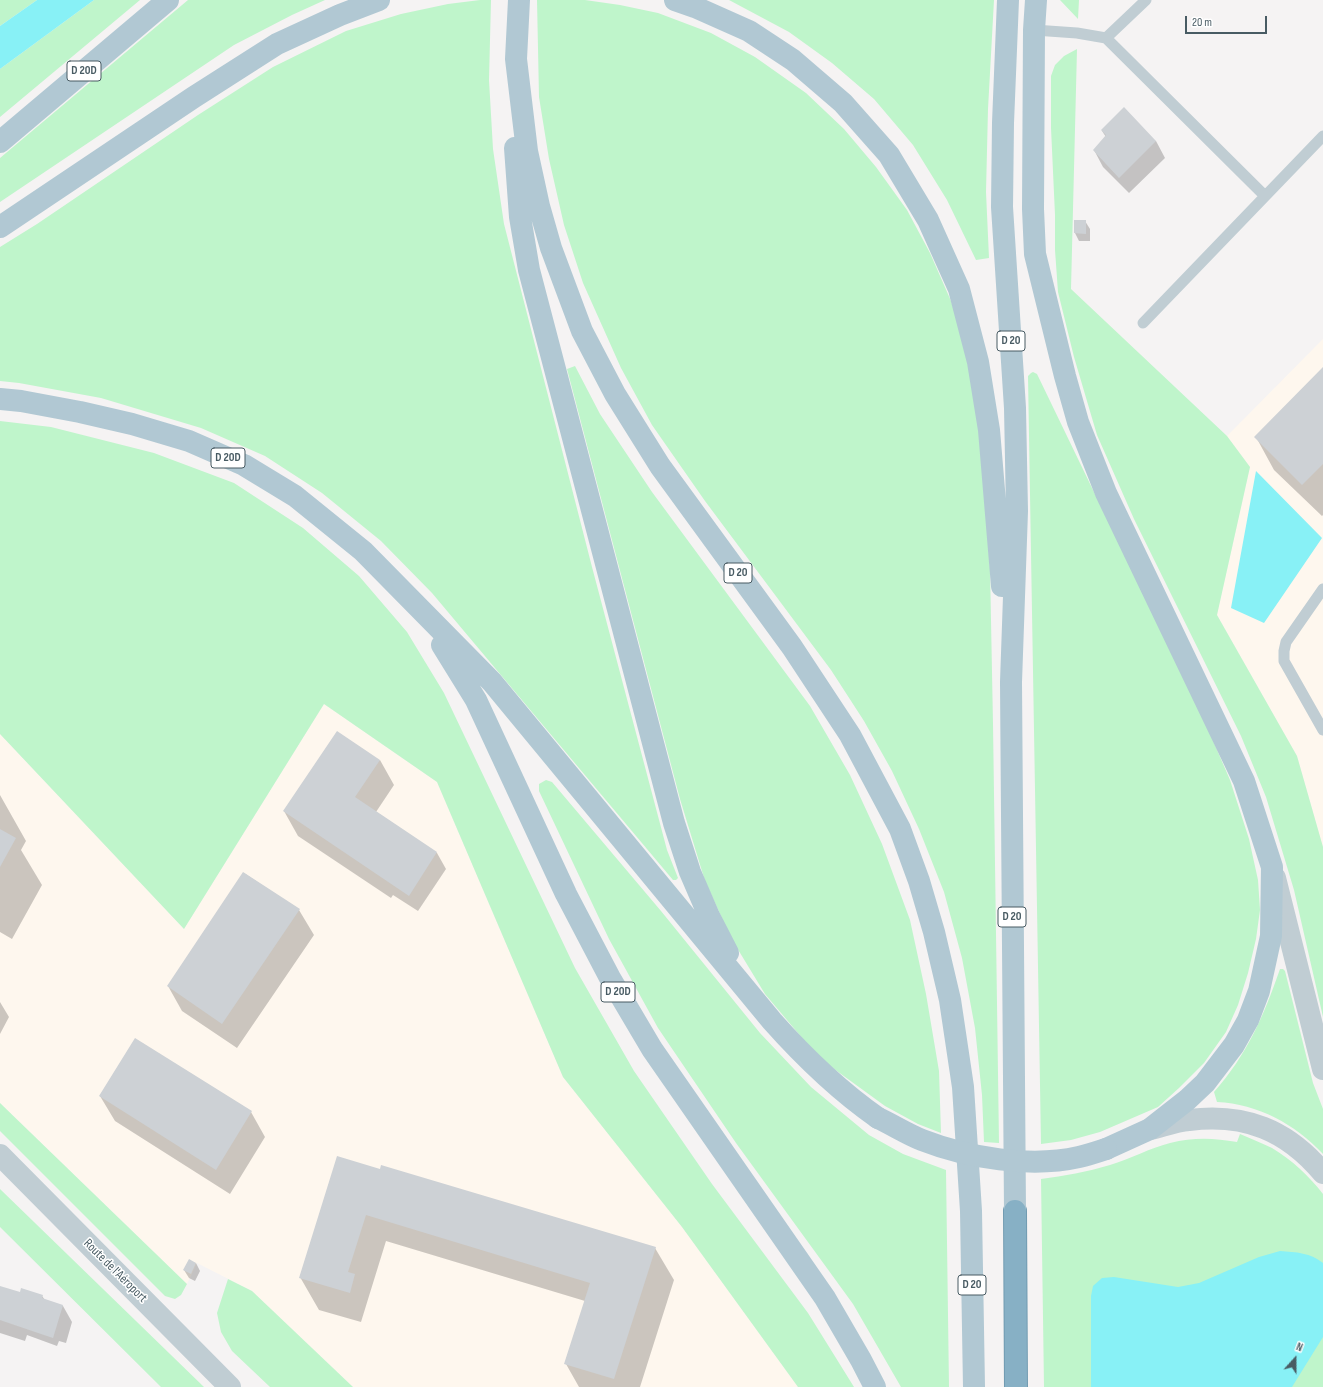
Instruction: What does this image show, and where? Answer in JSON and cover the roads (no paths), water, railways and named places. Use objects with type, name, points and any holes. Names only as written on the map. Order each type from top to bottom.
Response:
[{"type":"highway","name":"D 20","points":[[1015,1211],[1016,1387]]},
{"type":"main road","name":"D 20D","points":[[0,142],[168,0]]},
{"type":"main road","points":[[0,227],[194,97],[277,44],[340,15],[379,0]]},
{"type":"main road","name":"D 20","points":[[519,0],[516,59],[527,151],[539,206],[551,248],[582,331],[615,394],[660,466],[792,647],[850,735],[900,829],[919,882],[934,932],[950,1000],[963,1087],[971,1211],[974,1387]]},
{"type":"main road","points":[[675,0],[695,7],[749,31],[793,60],[842,102],[889,155],[928,220],[959,289],[978,362],[989,430],[1011,682]]},
{"type":"main road","name":"D 20","points":[[1008,0],[1002,123],[1002,207],[1015,408],[1017,511],[1011,682],[1015,1211]]},
{"type":"main road","points":[[412,601],[492,682],[772,1021],[826,1077],[852,1100],[878,1118],[921,1139],[957,1152],[1000,1159],[1040,1161],[1078,1157],[1106,1149],[1150,1129],[1187,1100],[1205,1083],[1234,1045],[1248,1020],[1259,991],[1271,936],[1272,867],[1244,781],[1106,493],[1078,422],[1035,254],[1033,209],[1034,30],[1036,0]]},
{"type":"main road","points":[[516,59],[515,159],[520,216],[529,270],[674,823],[690,872],[709,916],[733,964],[772,1021]]},
{"type":"main road","name":"D 20D","points":[[0,399],[21,401],[80,412],[132,424],[189,441],[244,465],[295,496],[363,550],[412,601],[450,656],[476,700],[566,894],[610,978],[652,1049],[825,1298],[875,1387]]},
{"type":"street","points":[[1272,867],[1323,1069]]},
{"type":"street","points":[[1150,1129],[1188,1120],[1213,1118],[1242,1120],[1263,1127],[1284,1137],[1311,1159],[1323,1173]]},
{"type":"street","name":"Route de l'Aéroport","points":[[0,1155],[230,1387]]},
{"type":"lane","points":[[1106,38],[1146,0]]},
{"type":"lane","points":[[1034,30],[1077,33],[1106,38],[1265,196]]},
{"type":"lane","points":[[1143,323],[1323,136]]},
{"type":"lane","points":[[1323,589],[1286,642],[1284,651],[1284,662],[1323,730]]},
{"type":"water","points":[[37,0],[94,0],[0,69],[0,26]]},
{"type":"water","points":[[1256,471],[1322,538],[1264,623],[1231,608]]},
{"type":"water","points":[[1280,1251],[1308,1255],[1323,1263],[1323,1337],[1292,1387],[1091,1387],[1091,1296],[1093,1286],[1102,1278],[1114,1277],[1178,1287],[1199,1283],[1259,1257]]}]
